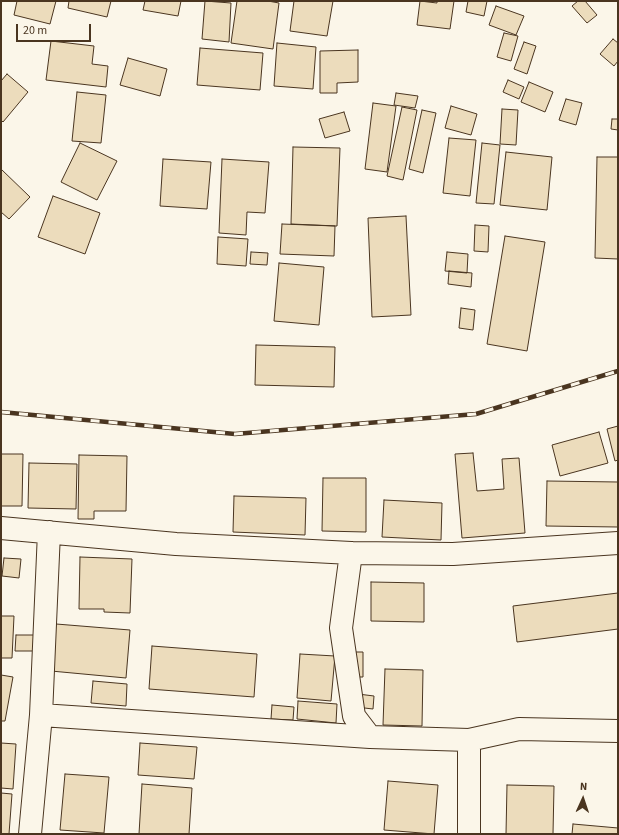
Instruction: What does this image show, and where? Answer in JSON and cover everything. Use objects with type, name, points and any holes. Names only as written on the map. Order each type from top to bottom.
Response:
[{"type":"street","points":[[1,528],[176,544],[351,553],[453,554],[618,543]]},
{"type":"street","points":[[30,834],[41,715],[49,532]]},
{"type":"street","points":[[351,553],[341,628],[354,716],[370,737]]},
{"type":"street","points":[[41,715],[370,737],[469,740],[519,729],[618,731]]},
{"type":"street","points":[[469,740],[469,834]]},
{"type":"building","points":[[17,1],[56,1],[50,24],[14,15]]},
{"type":"building","points":[[69,1],[111,1],[107,17],[68,8]]},
{"type":"building","points":[[145,1],[181,1],[178,16],[143,10]]},
{"type":"building","points":[[205,1],[231,3],[229,42],[202,39]]},
{"type":"building","points":[[237,1],[268,1],[279,3],[273,49],[231,43]]},
{"type":"building","points":[[294,1],[333,1],[327,36],[290,31]]},
{"type":"building","points":[[420,1],[437,3],[437,1],[454,1],[450,29],[417,25]]},
{"type":"building","points":[[468,1],[487,1],[484,16],[466,12]]},
{"type":"building","points":[[578,1],[585,1],[597,15],[587,23],[572,6]]},
{"type":"building","points":[[496,6],[524,16],[516,35],[489,25]]},
{"type":"building","points":[[504,33],[518,36],[511,61],[497,57]]},
{"type":"building","points":[[613,39],[618,43],[618,61],[614,66],[600,54]]},
{"type":"building","points":[[51,41],[94,46],[92,64],[108,66],[106,87],[46,80]]},
{"type":"building","points":[[524,42],[536,46],[527,74],[514,69]]},
{"type":"building","points":[[277,43],[316,47],[313,89],[274,86]]},
{"type":"building","points":[[200,48],[263,53],[260,90],[197,85]]},
{"type":"building","points":[[358,50],[358,82],[337,83],[337,93],[320,93],[320,51]]},
{"type":"building","points":[[128,58],[167,69],[160,96],[120,85]]},
{"type":"building","points":[[7,74],[28,92],[3,122],[1,120],[1,81]]},
{"type":"building","points":[[508,80],[524,87],[519,99],[503,92]]},
{"type":"building","points":[[529,82],[553,92],[545,112],[521,102]]},
{"type":"building","points":[[77,92],[106,95],[101,143],[72,141]]},
{"type":"building","points":[[396,93],[418,96],[415,108],[394,105]]},
{"type":"building","points":[[566,99],[582,103],[576,125],[559,120]]},
{"type":"building","points":[[373,103],[396,106],[387,172],[365,169]]},
{"type":"building","points":[[451,106],[477,114],[471,135],[445,128]]},
{"type":"building","points":[[402,107],[417,110],[403,180],[387,176]]},
{"type":"building","points":[[502,109],[518,110],[516,145],[500,144]]},
{"type":"building","points":[[422,110],[436,113],[423,173],[409,169]]},
{"type":"building","points":[[344,112],[350,131],[325,138],[319,119]]},
{"type":"building","points":[[612,119],[618,119],[618,130],[611,129]]},
{"type":"building","points":[[449,138],[476,140],[470,196],[443,193]]},
{"type":"building","points":[[80,143],[117,161],[97,200],[61,182]]},
{"type":"building","points":[[482,143],[500,145],[494,204],[476,203]]},
{"type":"building","points":[[293,147],[340,148],[337,226],[291,224]]},
{"type":"building","points":[[506,152],[552,157],[547,210],[500,205]]},
{"type":"building","points":[[597,157],[618,157],[618,259],[595,258]]},
{"type":"building","points":[[163,159],[211,162],[207,209],[160,206]]},
{"type":"building","points":[[222,159],[269,162],[265,213],[247,212],[246,235],[219,233]]},
{"type":"building","points":[[1,169],[30,197],[9,219],[1,212]]},
{"type":"building","points":[[53,196],[100,213],[85,254],[38,237]]},
{"type":"building","points":[[406,216],[411,315],[372,317],[368,218]]},
{"type":"building","points":[[282,224],[335,226],[334,256],[280,254]]},
{"type":"building","points":[[475,225],[489,226],[488,252],[474,251]]},
{"type":"building","points":[[505,236],[545,242],[527,351],[487,344]]},
{"type":"building","points":[[218,237],[248,239],[246,266],[217,264]]},
{"type":"building","points":[[251,252],[268,253],[267,265],[250,264]]},
{"type":"building","points":[[447,252],[468,254],[467,273],[445,271]]},
{"type":"building","points":[[279,263],[324,267],[319,325],[274,321]]},
{"type":"building","points":[[449,271],[472,273],[471,287],[448,284]]},
{"type":"building","points":[[461,308],[475,310],[473,330],[459,328]]},
{"type":"building","points":[[256,345],[335,347],[334,387],[255,385]]},
{"type":"building","points":[[618,426],[618,460],[615,461],[607,429]]},
{"type":"building","points":[[599,432],[608,463],[560,476],[552,445]]},
{"type":"building","points":[[473,453],[477,491],[504,489],[502,459],[519,458],[525,533],[462,538],[455,454]]},
{"type":"building","points":[[1,454],[23,454],[22,506],[1,506]]},
{"type":"building","points":[[79,455],[127,456],[126,511],[94,511],[94,519],[78,519]]},
{"type":"building","points":[[29,463],[77,464],[76,509],[28,508]]},
{"type":"building","points":[[323,478],[366,478],[366,532],[322,531]]},
{"type":"building","points":[[547,481],[618,482],[618,527],[546,526]]},
{"type":"building","points":[[234,496],[306,498],[305,535],[233,532]]},
{"type":"building","points":[[384,500],[442,503],[441,540],[382,537]]},
{"type":"building","points":[[80,557],[132,559],[130,613],[104,612],[104,609],[79,609]]},
{"type":"building","points":[[4,558],[21,559],[19,578],[2,576]]},
{"type":"building","points":[[371,582],[424,583],[424,622],[371,621]]},
{"type":"building","points":[[618,593],[618,629],[517,642],[513,606]]},
{"type":"building","points":[[1,616],[14,616],[12,658],[1,658]]},
{"type":"building","points":[[56,624],[130,630],[126,678],[51,671]]},
{"type":"building","points":[[16,635],[35,635],[34,651],[15,651]]},
{"type":"building","points":[[152,646],[257,654],[254,697],[149,689]]},
{"type":"building","points":[[351,652],[363,652],[363,677],[351,677]]},
{"type":"building","points":[[300,654],[335,656],[331,701],[297,698]]},
{"type":"building","points":[[385,669],[423,670],[422,726],[383,725]]},
{"type":"building","points":[[1,675],[13,677],[5,721],[1,721]]},
{"type":"building","points":[[93,681],[127,684],[126,706],[91,703]]},
{"type":"building","points":[[358,694],[374,696],[373,709],[356,707]]},
{"type":"building","points":[[298,701],[337,704],[336,723],[297,719]]},
{"type":"building","points":[[272,705],[294,707],[293,720],[271,719]]},
{"type":"building","points":[[1,743],[16,744],[13,789],[1,788]]},
{"type":"building","points":[[140,743],[197,747],[194,779],[138,775]]},
{"type":"building","points":[[65,774],[109,777],[104,833],[60,830]]},
{"type":"building","points":[[388,781],[438,785],[434,834],[384,830]]},
{"type":"building","points":[[142,784],[192,788],[189,834],[139,834]]},
{"type":"building","points":[[507,785],[554,786],[553,834],[506,834]]},
{"type":"building","points":[[1,793],[12,794],[9,834],[1,834]]},
{"type":"building","points":[[573,824],[618,828],[618,834],[572,834]]},
{"type":"railway","points":[[1,412],[235,434],[476,414],[618,371]]}]
